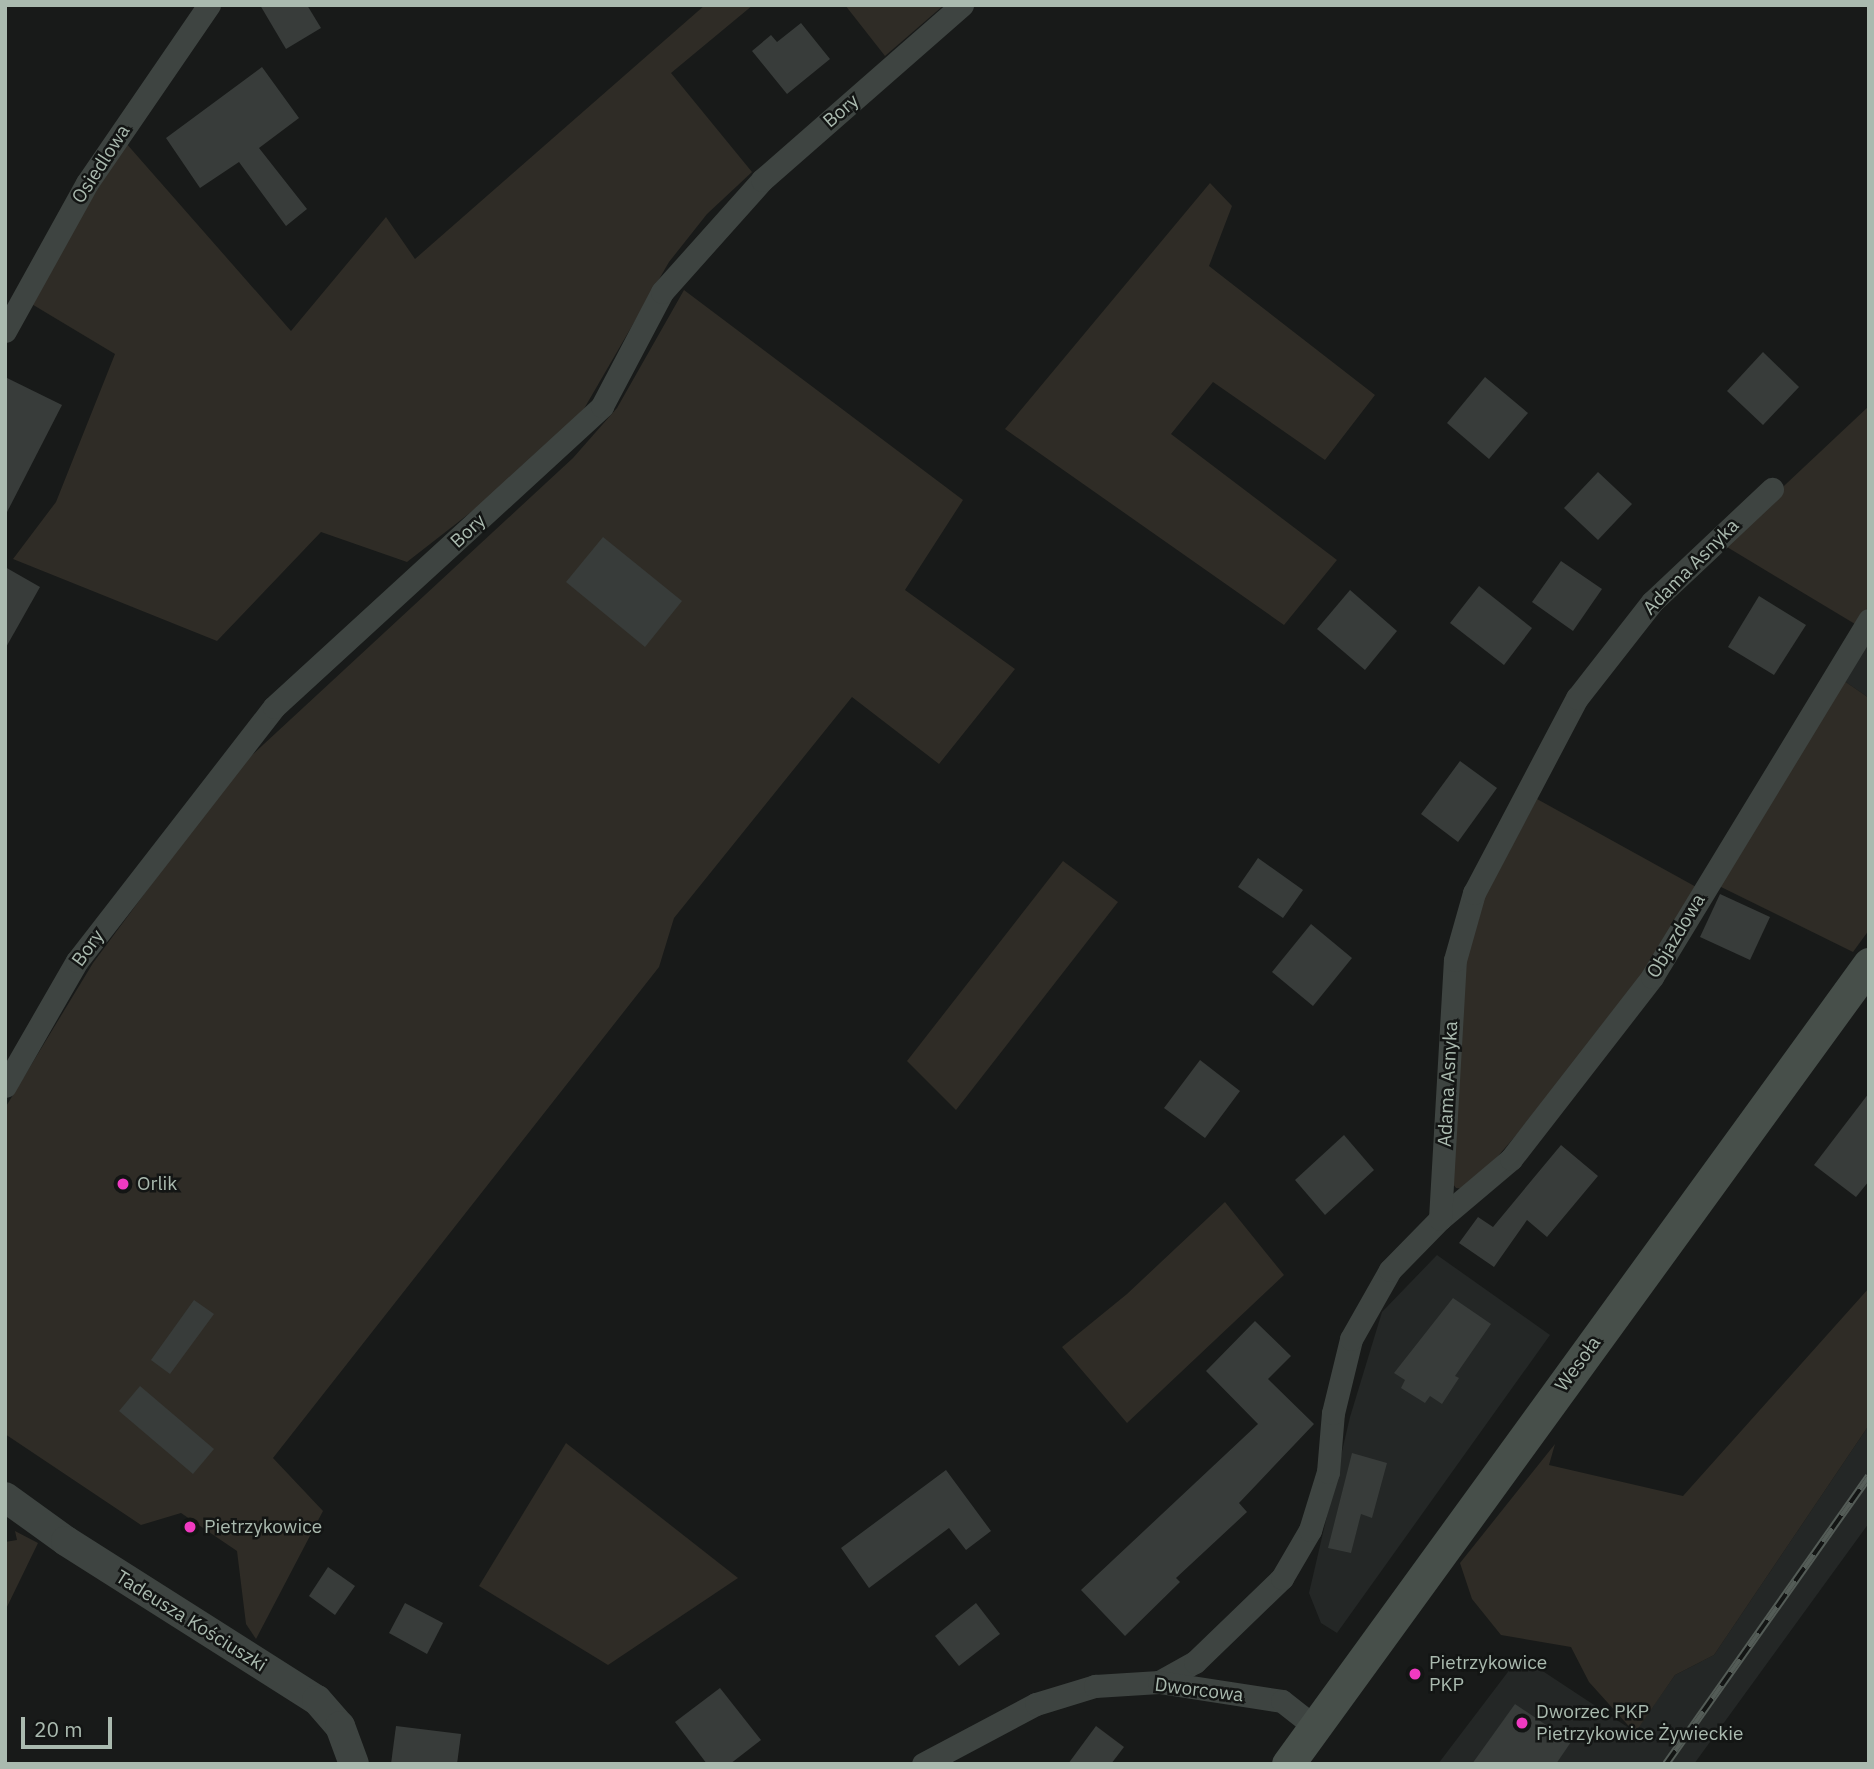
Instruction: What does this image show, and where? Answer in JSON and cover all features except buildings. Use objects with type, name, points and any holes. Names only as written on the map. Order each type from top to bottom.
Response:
[{"type":"main road","name":"Wesoła","points":[[1288,1764],[1869,964]]},
{"type":"street","name":"Osiedlowa","points":[[5,331],[87,183],[209,5]]},
{"type":"street","name":"Bory","points":[[5,1086],[77,961],[274,707],[602,406],[662,292],[698,251],[762,180],[962,5]]},
{"type":"street","name":"Adama Asnyka","points":[[1440,1219],[1455,960],[1474,893],[1577,698],[1652,602],[1772,489]]},
{"type":"street","name":"Objazdowa","points":[[1440,1219],[1511,1159],[1652,977],[1869,620]]},
{"type":"street","points":[[1160,1682],[1195,1662],[1282,1578],[1310,1530],[1328,1472],[1334,1413],[1351,1339],[1390,1270],[1440,1219]]},
{"type":"street","name":"Tadeusza Kościuszki","points":[[5,1497],[66,1541],[317,1700],[340,1726],[354,1764]]},
{"type":"street","name":"Dworcowa","points":[[923,1764],[1036,1704],[1095,1686],[1160,1682],[1282,1701],[1315,1727]]},
{"type":"shaded area","points":[[705,5],[753,5],[671,73],[752,172],[707,214],[669,262],[581,414],[525,470],[407,562],[321,532],[217,641],[13,559],[56,502],[115,354],[30,303],[125,142],[291,331],[386,217],[415,259]]},
{"type":"shaded area","points":[[845,5],[944,5],[885,56]]},
{"type":"shaded area","points":[[1210,183],[1232,206],[1209,266],[1375,395],[1325,460],[1213,382],[1171,434],[1337,560],[1284,625],[1005,429]]},
{"type":"shaded area","points":[[684,290],[963,500],[905,590],[1015,669],[939,764],[852,697],[674,918],[659,967],[273,1458],[323,1511],[256,1639],[246,1624],[237,1551],[181,1513],[141,1525],[5,1434],[5,1108],[93,963],[237,769],[573,458],[617,408]]},
{"type":"shaded area","points":[[1869,406],[1869,606],[1855,624],[1722,544]]},
{"type":"shaded area","points":[[1869,628],[1869,698],[1837,676]]},
{"type":"shaded area","points":[[1837,676],[1869,698],[1869,930],[1853,952],[1719,886]]},
{"type":"shaded area","points":[[1537,799],[1698,888],[1645,975],[1531,1118],[1479,1178],[1465,1189],[1456,1188],[1450,1180],[1461,969],[1482,902]]},
{"type":"shaded area","points":[[1063,861],[1118,902],[956,1110],[907,1061]]},
{"type":"shaded area","points":[[1225,1202],[1284,1275],[1127,1423],[1062,1347],[1127,1294]]},
{"type":"shaded area","points":[[1437,1255],[1550,1335],[1337,1633],[1321,1623],[1309,1593],[1350,1417],[1382,1312]]},
{"type":"shaded area","points":[[1869,1288],[1869,1425],[1714,1655],[1675,1675],[1635,1733],[1589,1682],[1571,1647],[1501,1635],[1472,1599],[1460,1563],[1555,1444],[1549,1465],[1683,1496]]},
{"type":"shaded area","points":[[1869,1425],[1869,1523],[1694,1764],[1438,1764],[1520,1656],[1635,1732],[1675,1675],[1714,1655]]},
{"type":"shaded area","points":[[566,1443],[738,1578],[608,1665],[479,1586]]},
{"type":"shaded area","points":[[15,1531],[38,1543],[5,1611],[5,1542],[17,1540]]},
{"type":"railway","points":[[1666,1764],[1869,1476]]},
{"type":"place","name":"Orlik","points":[[123,1184]]},
{"type":"place","name":"Pietrzykowice","points":[[190,1527]]},
{"type":"place","name":"Pietrzykowice PKP","points":[[1415,1674]]},
{"type":"place","name":"Dworzec PKP Pietrzykowice Żywieckie","points":[[1522,1723]]}]
